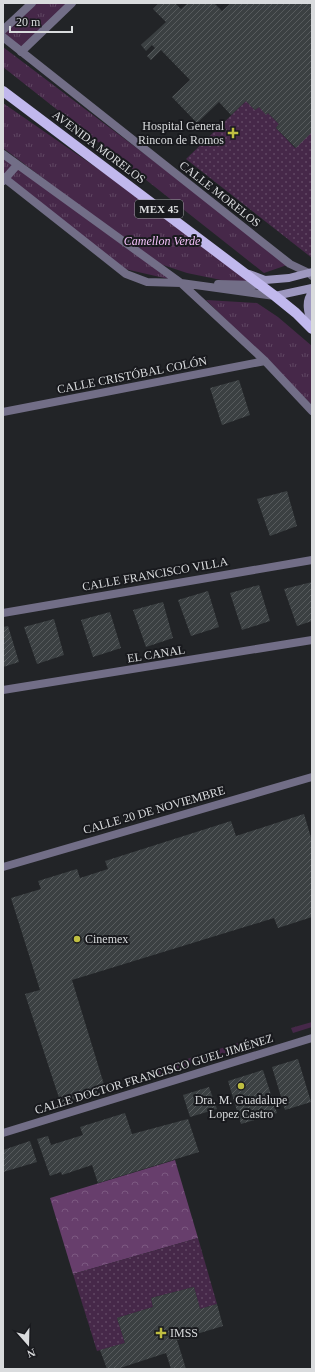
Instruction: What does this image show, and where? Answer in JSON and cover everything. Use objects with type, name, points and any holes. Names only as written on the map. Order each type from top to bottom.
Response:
[{"type":"main road","name":"AVENIDA MORELOS","points":[[3,91],[260,284],[296,313],[312,329]]},
{"type":"main road","points":[[241,271],[265,280],[289,278],[311,273]]},
{"type":"main road","points":[[275,296],[312,288]]},
{"type":"main road","points":[[312,293],[307,309],[312,326]]},
{"type":"street","points":[[3,30],[32,3]]},
{"type":"street","points":[[21,52],[72,3]]},
{"type":"street","name":"CALLE MORELOS","points":[[3,37],[290,264],[311,273]]},
{"type":"street","points":[[3,154],[181,283],[265,361],[312,411]]},
{"type":"street","points":[[17,165],[4,179],[126,274],[147,282],[260,284]]},
{"type":"street","points":[[181,283],[275,296]]},
{"type":"street","name":"CALLE CRISTÓBAL COLÓN","points":[[3,412],[265,361]]},
{"type":"street","name":"CALLE FRANCISCO VILLA","points":[[3,613],[312,560]]},
{"type":"street","name":"EL CANAL","points":[[3,690],[312,640]]},
{"type":"street","name":"CALLE 20 DE NOVIEMBRE","points":[[3,867],[312,777]]},
{"type":"street","name":"CALLE DOCTOR FRANCISCO GUEL JIMÉNEZ","points":[[3,1133],[312,1038]]},
{"type":"green space","points":[[32,3],[72,3],[21,52],[3,37],[3,30]]},
{"type":"green space","name":"Camellon Verde","points":[[3,47],[290,264],[264,273],[3,67]]},
{"type":"green space","points":[[246,101],[255,110],[259,107],[268,113],[279,124],[276,128],[295,148],[312,132],[312,258],[186,159]]},
{"type":"green space","name":"Camellon Verde","points":[[3,103],[195,236],[265,289],[187,273],[154,262],[3,148]]},
{"type":"green space","name":"Camellon Verde","points":[[3,156],[173,280],[125,269],[3,177]]},
{"type":"green space","points":[[206,300],[257,303],[278,317],[312,346],[312,405]]},
{"type":"green space","points":[[312,1022],[312,1027],[293,1033],[291,1028]]},
{"type":"green space","points":[[261,1036],[263,1042],[143,1079],[142,1073]]},
{"type":"green space","points":[[175,1160],[198,1238],[73,1274],[50,1198]]},
{"type":"green space","points":[[198,1238],[217,1304],[200,1309],[194,1287],[151,1298],[153,1307],[117,1318],[125,1343],[97,1351],[73,1274]]},
{"type":"building","points":[[159,3],[175,3],[181,9],[188,3],[214,3],[222,11],[231,3],[312,3],[312,132],[296,148],[276,128],[279,124],[268,113],[266,115],[259,107],[255,110],[246,101],[231,115],[219,102],[197,123],[172,97],[190,80],[161,50],[151,60],[147,56],[155,48],[152,45],[146,51],[141,45],[166,22],[153,9]]},
{"type":"building","points":[[239,380],[250,415],[222,425],[210,388]]},
{"type":"building","points":[[287,491],[297,526],[270,536],[257,499]]},
{"type":"building","points":[[312,582],[312,621],[297,626],[284,589]]},
{"type":"building","points":[[259,585],[270,621],[242,630],[230,593]]},
{"type":"building","points":[[208,591],[219,627],[191,636],[178,600]]},
{"type":"building","points":[[163,602],[173,638],[146,647],[133,610]]},
{"type":"building","points":[[110,612],[121,648],[93,657],[81,620]]},
{"type":"building","points":[[54,619],[64,655],[37,664],[24,627]]},
{"type":"building","points":[[8,626],[19,662],[3,667],[3,627]]},
{"type":"building","points":[[304,814],[312,841],[312,917],[278,928],[274,918],[72,980],[106,1091],[61,1104],[25,994],[40,990],[11,898],[41,889],[38,881],[77,869],[80,878],[108,869],[105,861],[231,821],[236,836]]},
{"type":"building","points":[[298,1059],[311,1102],[285,1110],[272,1067]]},
{"type":"building","points":[[263,1070],[277,1113],[241,1124],[228,1081]]},
{"type":"building","points":[[209,1087],[217,1109],[190,1117],[183,1095]]},
{"type":"building","points":[[125,1113],[132,1134],[188,1119],[199,1152],[98,1183],[92,1165],[62,1175],[61,1172],[50,1176],[37,1139],[48,1136],[51,1145],[83,1135],[80,1127]]},
{"type":"building","points":[[30,1141],[37,1162],[3,1172],[3,1150]]},
{"type":"building","name":"IMSS","points":[[194,1287],[200,1309],[217,1304],[223,1326],[177,1340],[186,1369],[171,1369],[166,1353],[117,1369],[107,1369],[100,1350],[125,1343],[117,1318],[153,1307],[151,1298]]},
{"type":"place","name":"Hospital General Rincon de Romos","points":[[233,133]]},
{"type":"place","name":"Cinemex","points":[[77,939]]},
{"type":"place","name":"Dra. M. Guadalupe Lopez Castro","points":[[241,1086]]},
{"type":"place","name":"IMSS","points":[[161,1333]]}]
